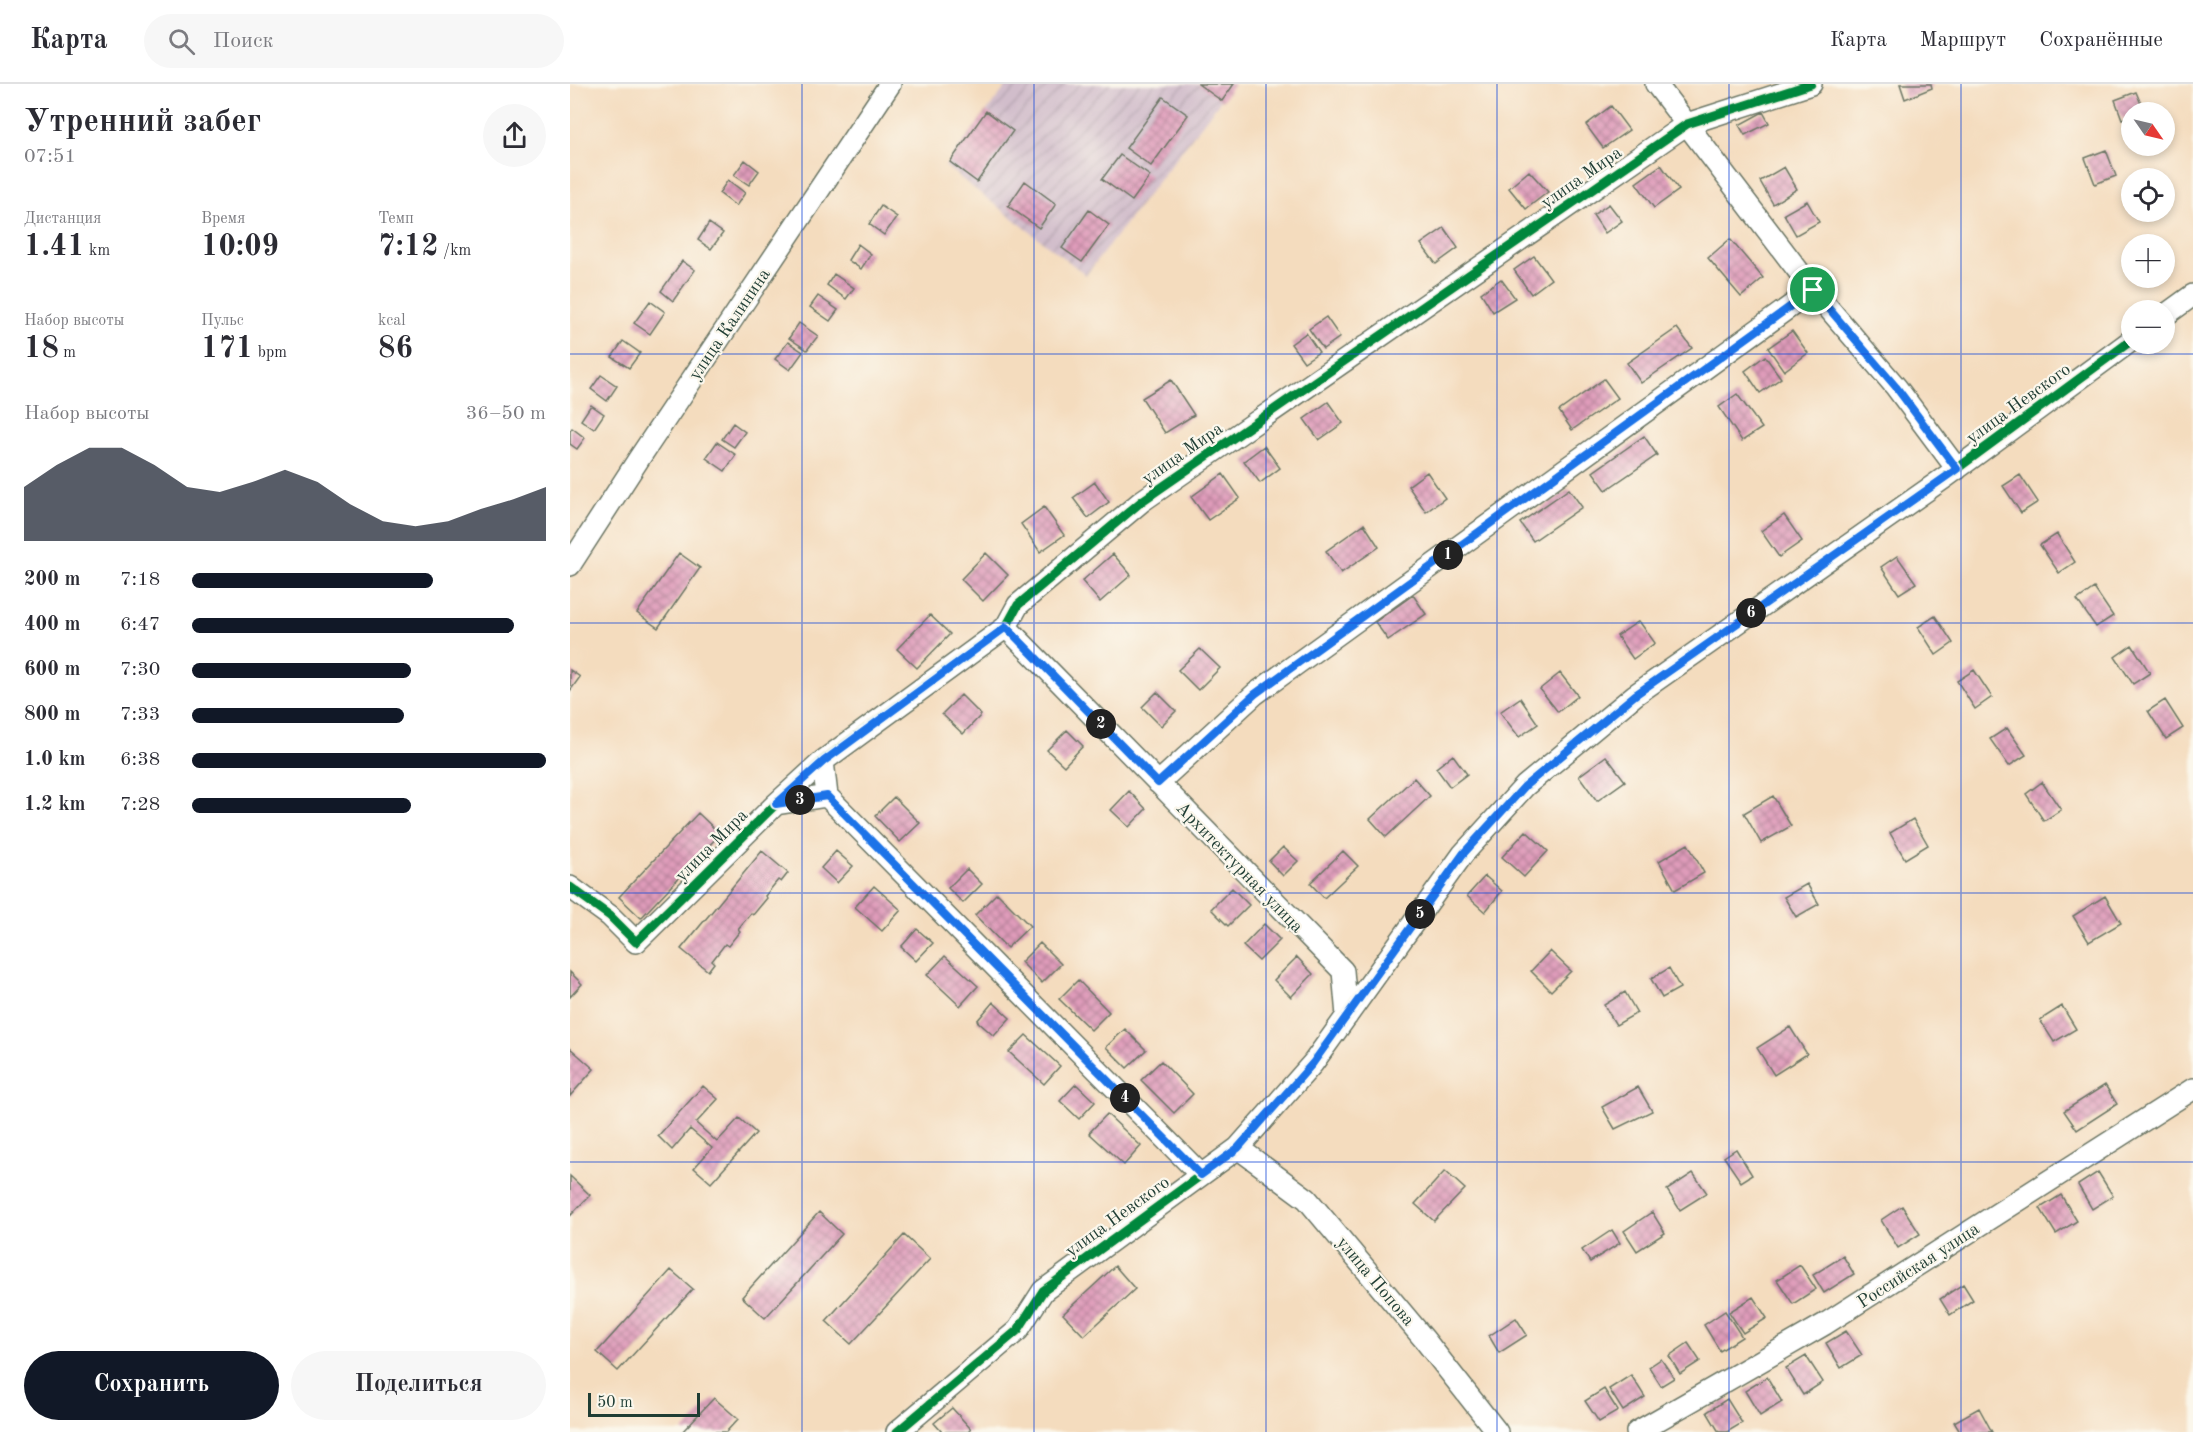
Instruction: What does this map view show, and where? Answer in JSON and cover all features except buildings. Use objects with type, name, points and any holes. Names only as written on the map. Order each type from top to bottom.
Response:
[{"type":"street","name":"улица Калинина","points":[[570,565],[890,84]]},
{"type":"street","points":[[1656,84],[1813,290],[1896,387],[1957,469]]},
{"type":"street","name":"улица Мира","points":[[570,887],[610,916],[636,942],[776,804],[824,761],[1006,627],[1018,605],[1142,501],[1687,124],[1811,84]]},
{"type":"street","points":[[1158,783],[1255,694],[1813,290]]},
{"type":"street","points":[[2175,308],[2193,295]]},
{"type":"street","name":"улица Невского","points":[[897,1432],[1018,1329],[1042,1292],[1238,1148],[1313,1063],[1463,854],[1525,786],[1635,695],[1957,469],[2121,348]]},
{"type":"street","name":"Архитектурная улица","points":[[1006,627],[1343,971],[1347,1016]]},
{"type":"street","points":[[824,761],[827,796],[1201,1175]]},
{"type":"street","points":[[776,804],[827,796]]},
{"type":"street","name":"Российская улица","points":[[1637,1432],[1825,1324],[2193,1089]]},
{"type":"street","name":"улица Попова","points":[[1238,1148],[1307,1199],[1497,1432]]},
{"type":"shaded area","points":[[1008,84],[1233,84],[1086,275],[945,166]]},
{"type":"cycle path","points":[[570,887],[610,916],[636,942],[823,761],[1006,627],[1018,605],[1142,501],[1687,124],[1811,84]]},
{"type":"cycle path","points":[[897,1432],[1018,1330],[1043,1291],[1238,1148],[1313,1063],[1463,854],[1525,786],[1635,695],[1947,476],[2121,348]]},
{"type":"route","points":[[1813,290],[1896,387],[1957,469],[1635,695],[1525,786],[1463,854],[1313,1063],[1238,1148],[1201,1175],[827,796],[776,804],[824,761],[1006,627],[1158,783],[1255,694],[1813,290]]}]
